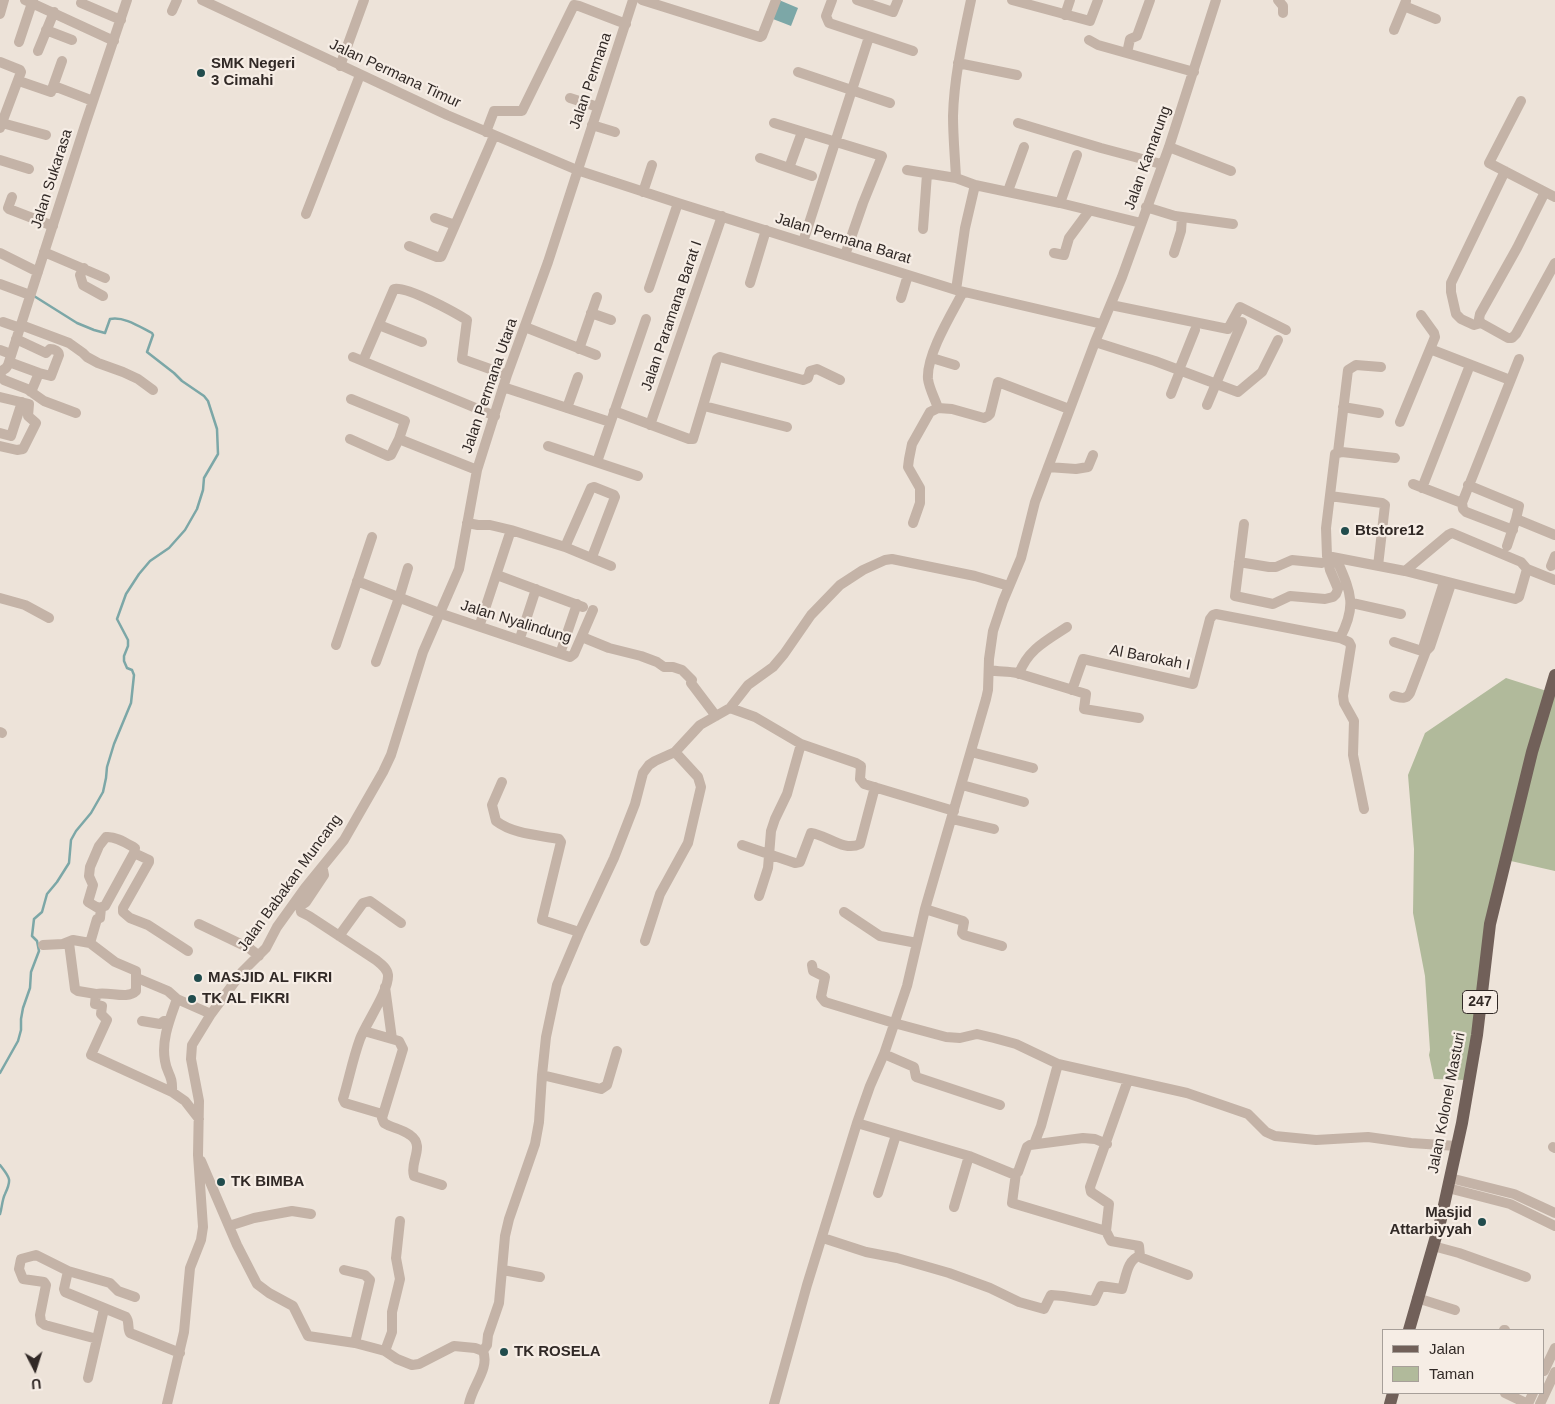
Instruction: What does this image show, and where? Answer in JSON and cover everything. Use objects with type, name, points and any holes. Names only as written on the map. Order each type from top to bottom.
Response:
[{"type":"main road","name":"Jalan Kolonel Masturi","points":[[1409,1329],[1433,1246],[1457,1146],[1477,1035],[1490,924],[1532,752],[1555,675]]},
{"type":"street","points":[[0,14],[4,0]]},
{"type":"street","name":"Jalan Sukarasa","points":[[5,366],[16,339],[127,0]]},
{"type":"street","points":[[172,11],[177,0]]},
{"type":"street","name":"Jalan Permana Timur","points":[[202,0],[340,66],[490,134],[578,170]]},
{"type":"street","points":[[340,66],[364,0]]},
{"type":"street","name":"Jalan Permana","points":[[578,170],[633,0]]},
{"type":"street","points":[[642,0],[760,37],[776,0]]},
{"type":"street","points":[[832,0],[826,16],[829,22],[913,51]]},
{"type":"street","points":[[857,0],[894,12],[898,0]]},
{"type":"street","points":[[956,178],[953,116],[958,64],[971,0]]},
{"type":"street","points":[[1012,0],[1090,21],[1093,18],[1098,0]]},
{"type":"street","points":[[1065,15],[1070,0]]},
{"type":"street","points":[[1127,53],[1130,39],[1137,36],[1150,0]]},
{"type":"street","name":"Jalan Kamarung","points":[[774,1404],[807,1285],[857,1123],[884,1054],[906,986],[925,909],[986,699],[993,631],[1021,558],[1035,502],[1069,409],[1111,305],[1169,147],[1216,0]]},
{"type":"street","points":[[1278,0],[1284,6],[1283,13]]},
{"type":"street","points":[[18,42],[30,1],[114,41]]},
{"type":"street","points":[[81,3],[121,20]]},
{"type":"street","points":[[1394,30],[1406,3],[1436,19]]},
{"type":"street","points":[[409,246],[440,258],[455,226],[490,134],[494,111],[522,111],[574,5],[626,24]]},
{"type":"street","points":[[38,50],[54,12]]},
{"type":"street","points":[[46,30],[72,40]]},
{"type":"street","points":[[803,242],[869,37]]},
{"type":"street","points":[[1090,40],[1098,45],[1194,72]]},
{"type":"street","points":[[19,81],[50,92],[54,86],[62,61]]},
{"type":"street","points":[[0,62],[21,72],[1,125],[46,135]]},
{"type":"street","points":[[958,64],[1018,74]]},
{"type":"street","points":[[798,72],[890,103]]},
{"type":"street","points":[[306,214],[360,75]]},
{"type":"street","points":[[54,86],[93,102]]},
{"type":"street","points":[[570,98],[598,107]]},
{"type":"street","points":[[1521,101],[1489,163],[1555,197]]},
{"type":"street","points":[[774,123],[881,155],[882,158],[863,203],[845,255]]},
{"type":"street","points":[[1018,123],[1162,164]]},
{"type":"street","points":[[592,125],[615,132]]},
{"type":"street","points":[[790,168],[802,132]]},
{"type":"street","points":[[1008,191],[1024,147]]},
{"type":"street","points":[[1169,147],[1230,171]]},
{"type":"street","points":[[1060,203],[1077,155]]},
{"type":"street","points":[[760,158],[812,176]]},
{"type":"street","points":[[0,160],[29,169]]},
{"type":"street","points":[[643,192],[652,165]]},
{"type":"street","name":"Jalan Permana Barat","points":[[578,170],[959,291],[1102,324]]},
{"type":"street","name":"Jalan Permana Utara","points":[[438,613],[459,568],[477,470],[503,387],[548,262],[578,170]]},
{"type":"street","points":[[907,170],[956,178],[975,185],[1008,191],[1140,223]]},
{"type":"street","points":[[1481,323],[1474,326],[1456,314],[1451,283],[1504,171]]},
{"type":"street","points":[[923,229],[927,174]]},
{"type":"street","points":[[938,408],[928,380],[932,358],[959,291],[966,228],[975,185]]},
{"type":"street","points":[[1545,192],[1480,314],[1479,319],[1481,323],[1508,338],[1512,338],[1555,263]]},
{"type":"street","points":[[12,197],[9,209],[53,226]]},
{"type":"street","points":[[649,288],[678,203]]},
{"type":"street","points":[[1146,207],[1175,216],[1233,224]]},
{"type":"street","points":[[1054,253],[1064,254],[1068,238],[1089,211]]},
{"type":"street","name":"Jalan Paramana Barat I","points":[[650,425],[722,216]]},
{"type":"street","points":[[1174,253],[1181,231],[1182,217]]},
{"type":"street","points":[[435,218],[455,226]]},
{"type":"street","points":[[750,283],[766,230]]},
{"type":"street","points":[[44,252],[105,278]]},
{"type":"street","points":[[0,253],[38,272]]},
{"type":"street","points":[[84,268],[80,275],[83,285],[103,296]]},
{"type":"street","points":[[901,298],[908,275]]},
{"type":"street","points":[[0,284],[30,295]]},
{"type":"street","points":[[363,361],[394,290],[401,289],[422,297],[467,320],[462,359],[507,376]]},
{"type":"street","points":[[579,348],[596,297]]},
{"type":"street","points":[[1111,305],[1228,329],[1240,307],[1286,330]]},
{"type":"street","points":[[591,313],[611,320]]},
{"type":"street","points":[[1400,422],[1435,335],[1421,315]]},
{"type":"street","points":[[597,462],[646,319]]},
{"type":"street","points":[[3,322],[69,343],[87,357],[123,372],[153,390]]},
{"type":"street","points":[[1207,406],[1242,322]]},
{"type":"street","points":[[379,325],[422,342]]},
{"type":"street","points":[[525,327],[596,355]]},
{"type":"street","points":[[1171,394],[1195,330]]},
{"type":"street","points":[[5,366],[51,376],[59,353],[51,349],[46,353],[16,339]]},
{"type":"street","points":[[1095,342],[1180,370],[1236,392],[1262,372],[1278,340]]},
{"type":"street","points":[[0,350],[10,383],[31,392],[44,401],[76,413]]},
{"type":"street","points":[[1430,350],[1510,380]]},
{"type":"street","points":[[353,357],[495,416]]},
{"type":"street","points":[[614,411],[693,439],[717,359],[720,357],[803,380],[808,378],[810,371],[817,369],[840,380]]},
{"type":"street","points":[[932,358],[955,365]]},
{"type":"street","points":[[1512,530],[1466,512],[1462,504],[1468,484],[1519,359]]},
{"type":"street","points":[[1244,524],[1235,596],[1273,604],[1290,596],[1325,598],[1333,597],[1336,594],[1338,589],[1330,570],[1326,528],[1334,456],[1338,452],[1348,370],[1356,365],[1381,367]]},
{"type":"street","points":[[1462,504],[1418,486],[1470,365]]},
{"type":"street","points":[[31,392],[39,373]]},
{"type":"street","points":[[567,408],[578,377]]},
{"type":"street","points":[[913,523],[920,502],[920,488],[908,467],[909,460],[912,444],[930,412],[938,408],[952,409],[984,418],[988,416],[998,382],[1069,409]]},
{"type":"street","points":[[503,387],[610,422]]},
{"type":"street","points":[[0,397],[29,404],[28,416],[36,423],[21,450],[0,446]]},
{"type":"street","points":[[350,439],[388,456],[393,454],[405,421],[351,399]]},
{"type":"street","points":[[0,433],[11,436],[22,402]]},
{"type":"street","points":[[704,406],[787,427]]},
{"type":"street","points":[[1343,407],[1379,413]]},
{"type":"street","points":[[399,439],[477,470]]},
{"type":"street","points":[[548,446],[638,476]]},
{"type":"street","points":[[1338,452],[1395,458]]},
{"type":"street","points":[[1048,468],[1076,469],[1088,467],[1093,455]]},
{"type":"street","points":[[1468,484],[1517,504],[1520,508],[1506,546]]},
{"type":"street","points":[[566,547],[591,488],[600,489],[615,496],[592,557]]},
{"type":"street","points":[[1330,496],[1385,505],[1378,566]]},
{"type":"street","points":[[1516,519],[1555,536]]},
{"type":"street","points":[[468,520],[478,525],[490,525],[511,530],[566,547],[611,566]]},
{"type":"street","points":[[481,621],[511,530]]},
{"type":"street","points":[[1405,571],[1448,535],[1452,534],[1521,562],[1527,569],[1555,580]]},
{"type":"street","points":[[336,645],[372,537]]},
{"type":"street","points":[[1328,559],[1347,584],[1352,603],[1346,626],[1340,638],[1349,642],[1351,646],[1343,696],[1344,703],[1354,720],[1353,755],[1364,809]]},
{"type":"street","points":[[1239,562],[1269,567],[1292,560],[1328,559],[1405,571],[1515,600],[1519,597],[1527,569]]},
{"type":"street","points":[[483,1351],[487,1345],[488,1335],[499,1304],[505,1236],[509,1220],[535,1144],[539,1122],[546,1037],[558,986],[579,932],[614,858],[635,804],[643,773],[654,761],[675,752],[694,730],[730,708],[748,686],[773,666],[784,654],[811,615],[840,585],[852,576],[885,560],[898,560],[975,576],[1009,586]]},
{"type":"street","points":[[1414,564],[1415,571],[1420,575]]},
{"type":"street","points":[[376,662],[408,568]]},
{"type":"street","points":[[497,575],[584,607]]},
{"type":"street","points":[[357,582],[438,613]]},
{"type":"street","points":[[1394,696],[1403,698],[1407,697],[1410,693],[1426,652],[1430,647],[1435,622],[1448,583]]},
{"type":"street","points":[[521,635],[536,589]]},
{"type":"street","points":[[0,598],[24,605],[48,618]]},
{"type":"street","points":[[1352,603],[1401,614]]},
{"type":"street","points":[[584,607],[580,641],[649,659],[664,667],[682,670],[692,680],[691,683],[716,716]]},
{"type":"street","points":[[562,648],[584,607]]},
{"type":"street","name":"Jalan Nyalindung","points":[[438,613],[570,657],[574,654],[580,641]]},
{"type":"street","name":"Jalan Babakan Muncang","points":[[167,1404],[180,1353],[187,1311],[190,1268],[201,1240],[203,1227],[198,1155],[199,1101],[190,1053],[192,1045],[211,1014],[242,972],[266,948],[277,927],[344,840],[383,772],[391,755],[423,652],[438,613]]},
{"type":"street","name":"Al Barokah I","points":[[1072,690],[1082,659],[1193,684],[1210,619],[1216,614],[1340,638]]},
{"type":"street","points":[[1019,674],[1022,665],[1036,647],[1067,627]]},
{"type":"street","points":[[1394,642],[1426,652]]},
{"type":"street","points":[[989,670],[1019,674],[1086,694],[1084,709],[1139,718]]},
{"type":"street","points":[[730,708],[755,717],[801,744],[856,763],[861,766],[861,782],[994,829]]},
{"type":"street","points":[[759,896],[768,868],[773,824],[787,794],[801,744]]},
{"type":"street","points":[[645,941],[660,894],[688,843],[701,787],[698,778],[675,752]]},
{"type":"street","points":[[971,752],[1033,768]]},
{"type":"street","points":[[502,782],[492,805],[496,821],[504,827],[516,831],[559,840],[560,842],[542,920],[579,932]]},
{"type":"street","points":[[962,785],[1024,802]]},
{"type":"street","points":[[742,845],[798,863],[810,833],[844,846],[851,847],[860,844],[875,788]]},
{"type":"street","points":[[90,942],[102,908],[105,906],[135,848],[111,836],[106,837],[99,846],[89,870],[93,886],[88,902],[102,908]]},
{"type":"street","points":[[134,853],[149,860],[149,866],[123,908],[123,912],[130,918],[148,925],[188,951]]},
{"type":"street","points":[[321,869],[324,870],[324,875],[309,909],[385,967],[388,972],[385,986],[360,1038],[343,1101],[382,1114]]},
{"type":"street","points":[[340,933],[363,902],[366,901],[370,901],[401,923]]},
{"type":"street","points":[[925,909],[962,920],[964,922],[962,933],[964,935],[1002,946]]},
{"type":"street","points":[[844,912],[880,936],[917,943]]},
{"type":"street","points":[[199,924],[249,948],[259,956]]},
{"type":"street","points":[[42,945],[69,943],[72,940],[90,942],[115,962],[136,971],[136,991],[133,994],[123,995],[105,992],[96,994],[75,989],[69,943]]},
{"type":"street","points":[[812,965],[812,970],[825,977],[821,998],[823,1001],[946,1037],[960,1038],[977,1034],[994,1038],[1016,1044],[1058,1064],[1188,1093],[1248,1114],[1268,1134],[1275,1136],[1316,1140],[1368,1137],[1410,1143],[1457,1146]]},
{"type":"street","points":[[137,978],[168,991],[177,999],[211,1014]]},
{"type":"street","points":[[385,986],[392,1039]]},
{"type":"street","points":[[96,994],[96,1004],[102,1006],[101,1014],[107,1020],[91,1053],[92,1056],[172,1092],[185,1101],[199,1119]]},
{"type":"street","points":[[172,1092],[172,1078],[164,1060],[164,1038],[177,999]]},
{"type":"street","points":[[142,1021],[160,1024],[164,1021],[169,1022]]},
{"type":"street","points":[[364,1031],[399,1041],[403,1049],[382,1114],[384,1123],[410,1135],[417,1143],[412,1172],[414,1176],[442,1186]]},
{"type":"street","points":[[542,1075],[604,1088],[607,1085],[617,1051]]},
{"type":"street","points":[[884,1054],[914,1067],[916,1069],[916,1077],[1000,1105]]},
{"type":"street","points":[[1034,1144],[1041,1126],[1058,1064]]},
{"type":"street","points":[[1128,1080],[1107,1144],[1090,1187],[1092,1194],[1109,1204],[1106,1231],[1111,1241],[1139,1246],[1140,1256]]},
{"type":"street","points":[[857,1123],[969,1156],[1014,1174],[1016,1173]]},
{"type":"street","points":[[878,1193],[896,1135]]},
{"type":"street","points":[[1106,1231],[1012,1204],[1016,1173],[1027,1147],[1034,1144],[1083,1138],[1095,1139],[1107,1144]]},
{"type":"street","points":[[198,1155],[257,1284],[293,1306],[308,1336],[355,1343],[384,1351],[412,1365],[419,1364],[454,1346],[475,1348],[483,1351],[486,1356],[485,1364],[468,1404]]},
{"type":"street","points":[[954,1207],[969,1156]]},
{"type":"street","points":[[1449,1183],[1473,1189],[1514,1194],[1554,1212],[1551,1224],[1473,1189]]},
{"type":"street","points":[[229,1226],[254,1218],[292,1211],[311,1214]]},
{"type":"street","points":[[384,1351],[392,1332],[392,1312],[400,1278],[396,1258],[400,1221]]},
{"type":"street","points":[[823,1238],[866,1252],[897,1258],[949,1273],[990,1288],[1019,1302],[1044,1310],[1050,1295],[1094,1302],[1100,1286],[1122,1289],[1130,1264],[1135,1257],[1140,1256],[1150,1262],[1188,1275]]},
{"type":"street","points":[[1433,1246],[1459,1253],[1526,1277]]},
{"type":"street","points":[[96,1339],[45,1325],[41,1322],[40,1315],[46,1285],[44,1282],[23,1279],[19,1269],[21,1259],[36,1255],[68,1271],[110,1283],[118,1292],[135,1297]]},
{"type":"street","points":[[344,1270],[365,1275],[370,1280],[355,1343]]},
{"type":"street","points":[[502,1270],[540,1277]]},
{"type":"street","points":[[68,1271],[65,1292],[128,1319],[128,1330],[130,1333],[180,1353]]},
{"type":"street","points":[[1418,1298],[1455,1310]]},
{"type":"street","points":[[88,1378],[104,1309]]},
{"type":"street","points":[[1545,1368],[1552,1350]]},
{"type":"street","points":[[1545,1385],[1555,1372]]},
{"type":"street","points":[[1509,1394],[1534,1400]]},
{"type":"green space","points":[[1506,678],[1553,693],[1555,689],[1555,871],[1502,859],[1466,1080],[1434,1079],[1429,1055],[1425,976],[1413,913],[1414,849],[1408,775],[1425,733]]},
{"type":"water","points":[[779,0],[798,8],[791,26],[773,19]]},
{"type":"waterway","points":[[0,1073],[18,1041],[23,1008],[30,988],[31,972],[39,951],[37,941],[32,936],[34,919],[42,912],[47,894],[69,863],[71,840],[91,813],[103,792],[107,767],[114,744],[131,703],[134,675],[132,670],[127,668],[124,661],[128,640],[117,619],[126,594],[139,574],[150,561],[169,548],[185,530],[197,509],[203,490],[204,478],[218,454],[217,429],[208,401],[147,352],[152,333],[132,323],[115,318],[110,319],[105,333],[94,330],[77,323],[34,296]]},
{"type":"waterway","points":[[0,1165],[9,1179],[0,1214]]},
{"type":"place","name":"SMK Negeri 3 Cimahi","points":[[201,73]]},
{"type":"place","name":"Btstore12","points":[[1345,531]]},
{"type":"place","name":"MASJID AL FIKRI","points":[[198,978]]},
{"type":"place","name":"TK AL FIKRI","points":[[192,999]]},
{"type":"place","name":"TK BIMBA","points":[[221,1182]]},
{"type":"place","name":"Masjid Attarbiyyah","points":[[1482,1222]]},
{"type":"place","name":"TK ROSELA","points":[[504,1352]]}]
